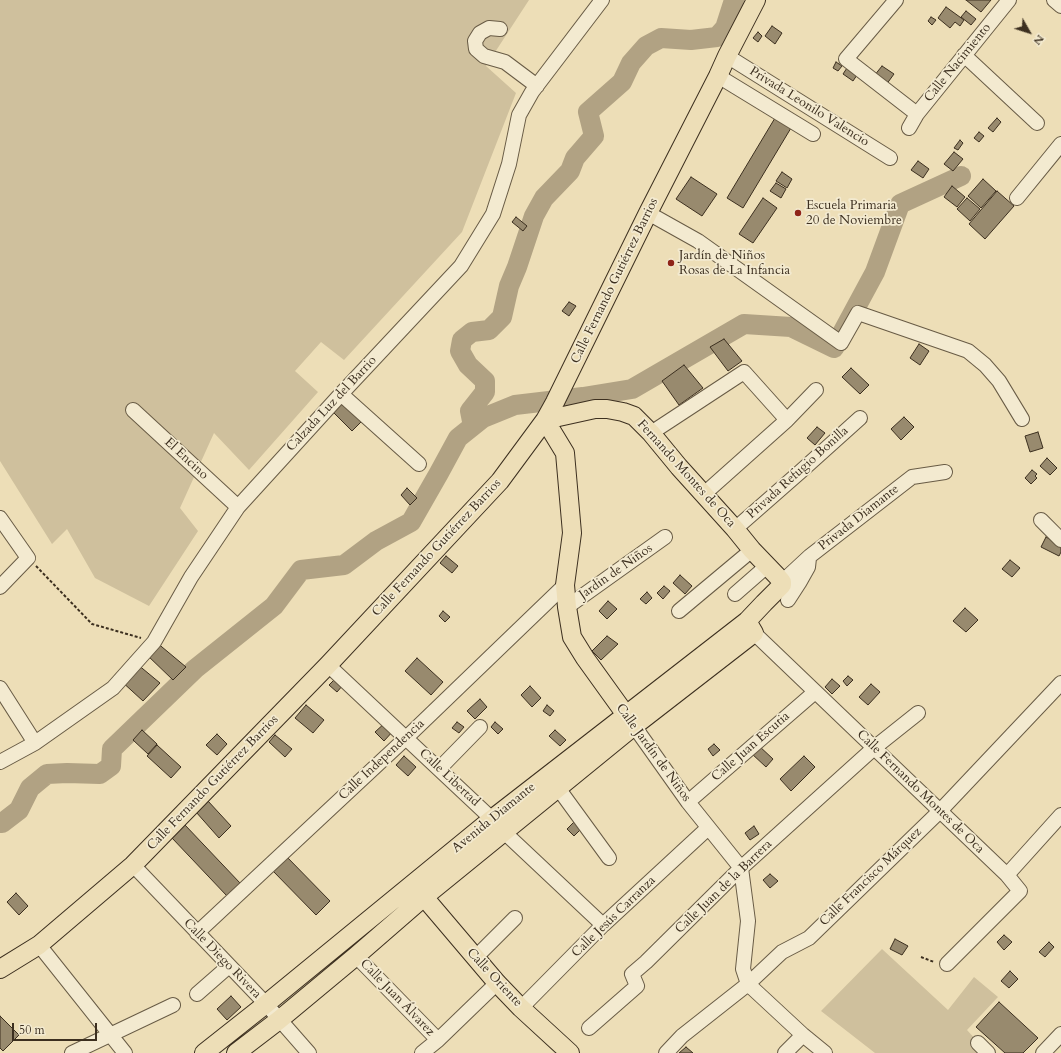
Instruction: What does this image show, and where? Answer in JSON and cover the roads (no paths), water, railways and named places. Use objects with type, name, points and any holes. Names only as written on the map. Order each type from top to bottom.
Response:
[{"type":"main road","name":"Calle Fernando Gutiérrez Barrios","points":[[0,969],[39,945],[133,865],[328,665],[500,481],[545,420],[558,396],[648,213],[756,0]]},
{"type":"main road","name":"Calle Fernando Gutiérrez Barrios","points":[[742,27],[763,0]]},
{"type":"main road","name":"Fernando Montes de Oca","points":[[545,420],[595,409],[607,409],[634,416],[651,433],[679,467],[782,582]]},
{"type":"main road","name":"Calle Jardín de Niños","points":[[545,420],[564,453],[572,532],[565,585],[572,637],[585,658],[630,721]]},
{"type":"main road","name":"Avenida Diamante","points":[[204,1053],[492,819],[630,721],[751,627],[764,603],[782,585],[782,582]]},
{"type":"main road","name":"Avenida Diamante","points":[[236,1053],[279,1020],[424,897],[558,788],[630,721]]},
{"type":"main road","name":"Calle Oriente","points":[[424,897],[497,983],[521,1008],[570,1053]]},
{"type":"street","name":"Calzada Luz del Barrio","points":[[0,762],[35,743],[113,688],[154,642],[191,577],[238,507],[341,394],[462,266],[493,214],[509,164],[519,115],[532,92],[602,0]]},
{"type":"street","points":[[896,0],[846,59],[917,114]]},
{"type":"street","name":"Calle Nacimiento","points":[[909,128],[917,114],[1009,0]]},
{"type":"street","points":[[1054,0],[1061,6]]},
{"type":"street","points":[[500,29],[489,28],[480,33],[476,41],[476,49],[484,56],[506,62],[537,86]]},
{"type":"street","points":[[964,55],[1037,123]]},
{"type":"street","name":"Privada Leonilo Valencio","points":[[727,56],[890,158]]},
{"type":"street","points":[[718,76],[813,134]]},
{"type":"street","points":[[1017,198],[1061,144]]},
{"type":"street","points":[[648,213],[698,241],[841,343],[858,313],[968,351],[985,364],[999,381],[1022,419]]},
{"type":"street","points":[[651,433],[744,372],[787,420]]},
{"type":"street","points":[[704,494],[787,420],[816,390]]},
{"type":"street","points":[[341,394],[419,464]]},
{"type":"street","name":"El Encino","points":[[133,410],[238,507]]},
{"type":"street","name":"Privada Refugio Bonilla","points":[[735,528],[860,418]]},
{"type":"street","name":"Privada Diamante","points":[[782,582],[810,556],[912,477],[945,472]]},
{"type":"street","points":[[0,518],[28,558],[0,587]]},
{"type":"street","points":[[1041,520],[1061,540]]},
{"type":"street","name":"Jardin de Niños","points":[[567,607],[665,537]]},
{"type":"street","points":[[679,611],[752,550]]},
{"type":"street","points":[[788,600],[800,583],[808,567],[810,556]]},
{"type":"street","points":[[736,594],[767,566]]},
{"type":"street","name":"Calle Independencia","points":[[197,933],[406,738],[565,585]]},
{"type":"street","name":"Calle Fernando Montes de Oca","points":[[751,627],[815,692],[1007,875],[1020,891],[947,964]]},
{"type":"street","name":"Calle Libertad","points":[[328,665],[603,926]]},
{"type":"street","name":"Calle Francisco Márquez","points":[[666,1053],[682,1036],[748,984],[782,952],[809,938],[940,811],[1061,684]]},
{"type":"street","points":[[0,688],[35,743]]},
{"type":"street","name":"Calle Juan Escutia","points":[[688,802],[815,692]]},
{"type":"street","name":"Calle Juan de la Barrera","points":[[589,1028],[637,986],[632,974],[741,868],[874,748],[918,713]]},
{"type":"street","name":"Calle Jardín de Niños","points":[[630,721],[688,802],[741,868]]},
{"type":"street","points":[[439,769],[480,727]]},
{"type":"street","points":[[558,788],[609,858]]},
{"type":"street","points":[[1007,875],[1061,815]]},
{"type":"street","name":"Calle Jesús Carranza","points":[[521,1008],[603,926],[708,828]]},
{"type":"street","name":"Calle Diego Rivera","points":[[133,865],[266,1004],[309,1053]]},
{"type":"street","points":[[741,868],[748,921],[743,968],[748,984],[802,1035],[825,1053]]},
{"type":"street","points":[[475,958],[515,918]]},
{"type":"street","points":[[39,945],[124,1053]]},
{"type":"street","name":"Calle Juan Álvarez","points":[[356,956],[438,1040]]},
{"type":"street","points":[[197,994],[229,966]]},
{"type":"street","points":[[426,1052],[497,983]]},
{"type":"street","points":[[72,1053],[173,1005]]},
{"type":"street","points":[[1042,1053],[1061,1034]]},
{"type":"street","points":[[785,1053],[802,1035]]},
{"type":"waterway","points":[[473,426],[470,411],[485,392],[485,381],[468,365],[460,351],[462,340],[472,332],[489,330],[502,317],[509,286],[534,216],[544,198],[570,171],[575,158],[594,136],[588,112],[622,82],[631,63],[646,46],[661,38],[691,40],[717,37],[725,28],[734,0]]},
{"type":"waterway","points":[[0,823],[19,810],[30,788],[47,774],[100,774],[111,766],[112,749],[195,669],[274,606],[301,570],[344,565],[376,541],[411,522],[458,438],[483,418],[515,405],[583,397],[632,389],[744,324],[791,327],[834,348],[875,272],[900,204],[961,176]]},
{"type":"place","name":"Escuela Primaria 20 de Noviembre","points":[[798,213]]},
{"type":"place","name":"Jardín de Niños Rosas de La Infancia","points":[[671,263]]}]
